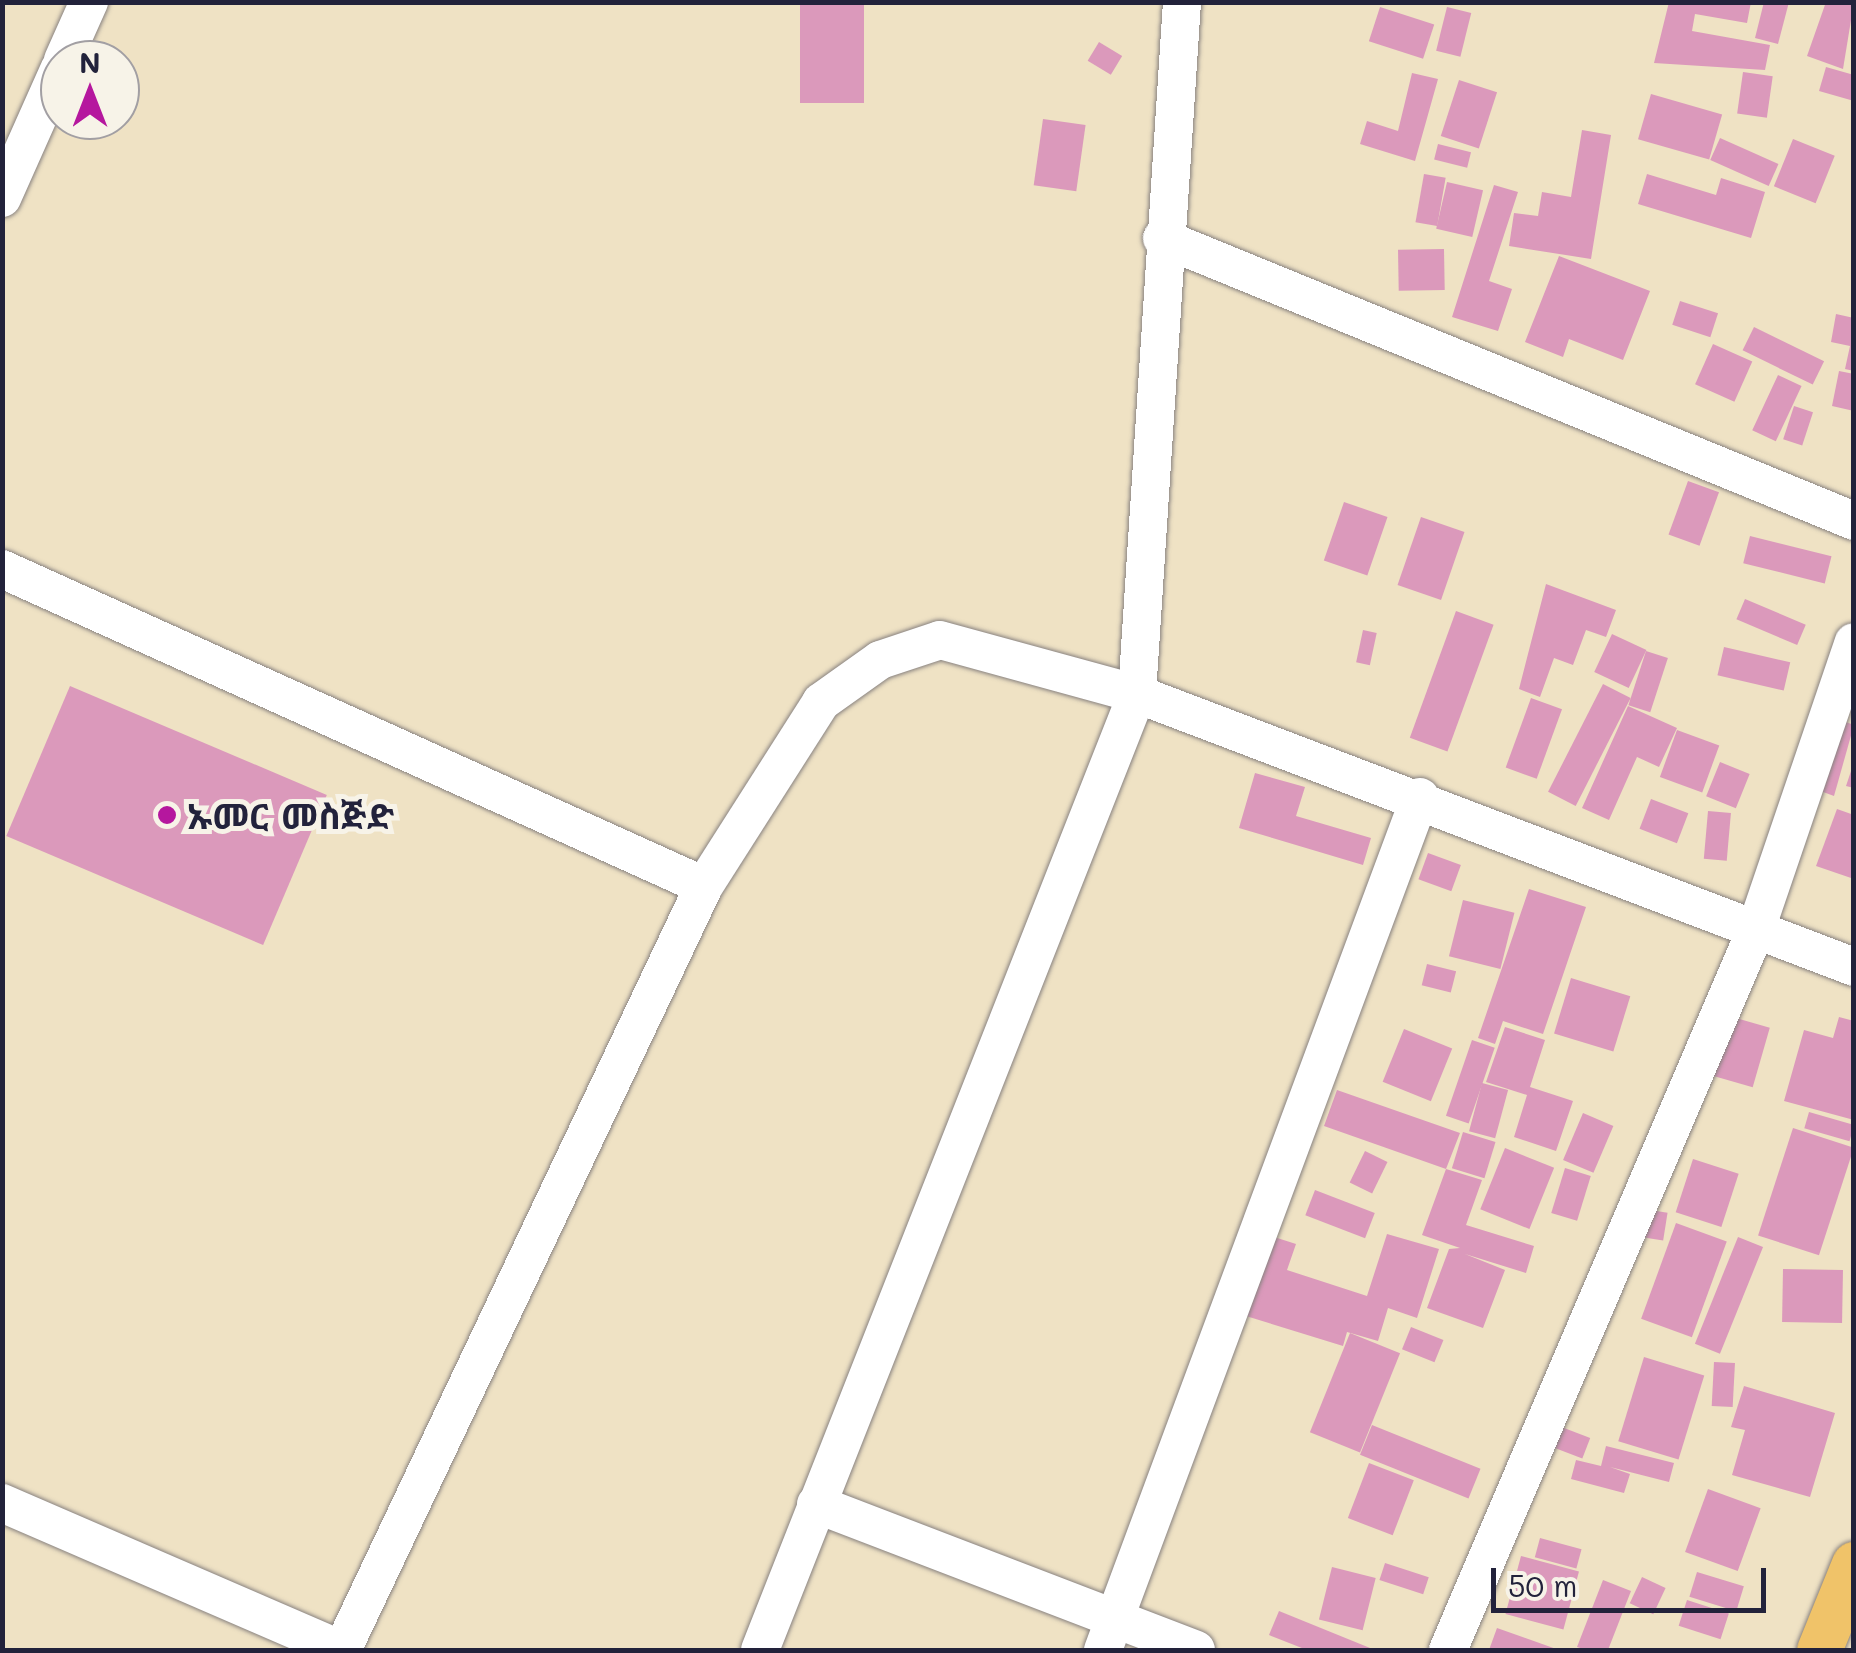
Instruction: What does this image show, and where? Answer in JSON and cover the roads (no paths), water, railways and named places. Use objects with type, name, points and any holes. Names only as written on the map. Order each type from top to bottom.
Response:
[{"type":"main road","points":[[1819,1650],[1854,1564]]},
{"type":"street","points":[[72,40],[89,2]]},
{"type":"street","points":[[760,1650],[1137,694],[1162,238],[1182,2]]},
{"type":"street","points":[[2,198],[40,113]]},
{"type":"street","points":[[1162,238],[1854,521]]},
{"type":"street","points":[[2,568],[704,886]]},
{"type":"street","points":[[2,1503],[342,1650],[704,886],[822,702],[880,660],[940,640],[1137,694],[1420,797],[1854,968]]},
{"type":"street","points":[[1448,1650],[1755,932],[1854,642]]},
{"type":"street","points":[[1109,1635],[1420,797]]},
{"type":"street","points":[[816,1504],[1109,1635],[1196,1650]]},
{"type":"place","name":"ኡመር መስጅድ","points":[[167,815]]}]
